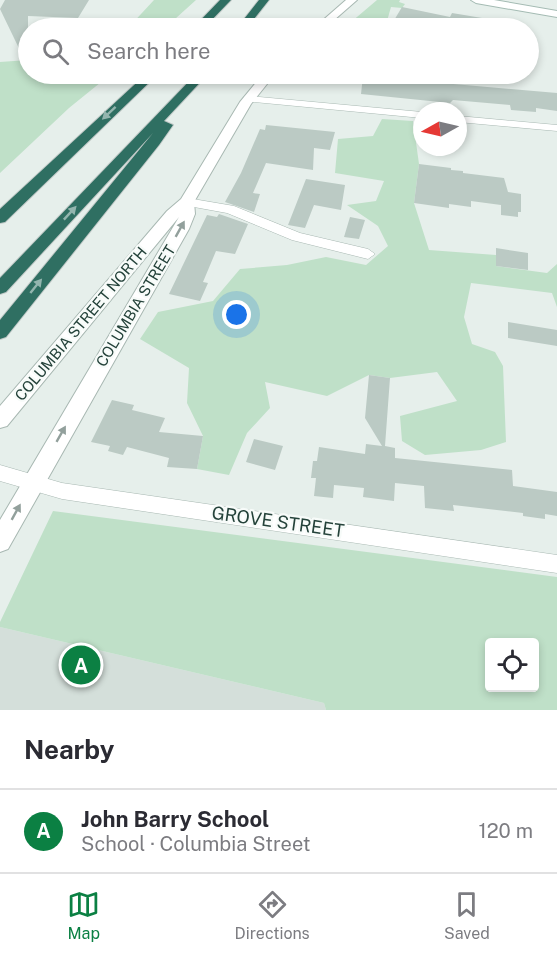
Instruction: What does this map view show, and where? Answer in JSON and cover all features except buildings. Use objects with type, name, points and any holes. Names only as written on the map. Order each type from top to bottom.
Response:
[{"type":"highway","points":[[250,18],[264,0]]},
{"type":"highway","points":[[208,18],[224,1]]},
{"type":"highway","points":[[0,218],[141,84]]},
{"type":"highway","points":[[0,288],[192,84]]},
{"type":"highway","points":[[0,332],[162,132],[168,109]]},
{"type":"street","points":[[331,18],[352,0]]},
{"type":"street","points":[[483,1],[557,14]]},
{"type":"street","name":"COLUMBIA STREET","points":[[0,541],[181,229],[189,212],[187,202],[248,99],[261,84]]},
{"type":"street","points":[[248,99],[413,114]]},
{"type":"street","points":[[467,119],[557,128]]},
{"type":"street","points":[[187,202],[230,209],[297,237],[368,254]]},
{"type":"street","name":"COLUMBIA STREET NORTH","points":[[0,420],[172,215],[187,202]]},
{"type":"street","name":"GROVE STREET","points":[[0,473],[32,484],[72,493],[557,564]]},
{"type":"shaded area","points":[[0,627],[324,703],[326,710],[0,710]]},
{"type":"green space","points":[[154,0],[196,0],[176,18],[137,18]]},
{"type":"green space","points":[[377,0],[400,0],[399,2],[405,4],[402,8],[391,7],[388,18],[356,18]]},
{"type":"green space","points":[[18,61],[18,84],[99,84],[69,108],[0,173],[0,62]]},
{"type":"green space","points":[[382,119],[413,121],[413,156],[418,156],[419,164],[414,203],[429,250],[496,255],[496,266],[547,273],[557,264],[557,307],[552,293],[471,283],[464,317],[472,344],[495,352],[503,366],[506,442],[481,450],[425,455],[402,441],[400,416],[457,401],[437,372],[390,378],[369,375],[327,396],[265,382],[270,408],[247,433],[229,475],[197,469],[203,436],[187,403],[189,368],[140,339],[158,312],[213,301],[240,269],[287,265],[326,257],[366,265],[388,246],[378,226],[347,205],[376,201],[384,181],[335,173],[338,139],[373,136]]},
{"type":"green space","points":[[53,511],[557,577],[557,710],[326,710],[324,703],[0,627],[0,622]]},
{"type":"place","name":"John Barry School","points":[[81,665]]}]
